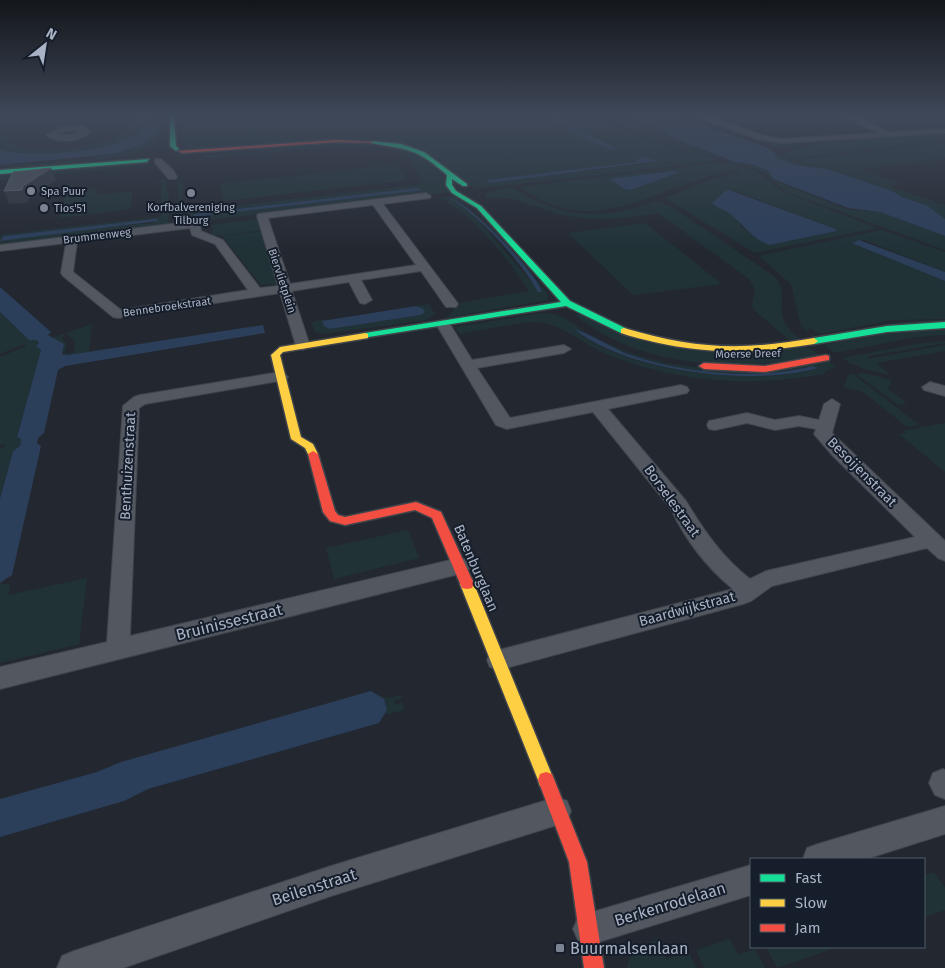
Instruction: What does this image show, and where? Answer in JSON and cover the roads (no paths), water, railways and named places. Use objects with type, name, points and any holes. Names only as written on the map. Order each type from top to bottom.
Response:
[{"type":"street","points":[[0,172],[127,160]]},
{"type":"street","points":[[156,160],[171,174],[176,160]]},
{"type":"street","name":"Moerse Dreef","points":[[434,160],[449,176],[449,184],[454,192],[479,207],[569,304],[629,333],[680,346],[705,350],[761,350],[888,329],[945,325]]},
{"type":"street","points":[[426,196],[376,202],[450,304]]},
{"type":"street","name":"Biervlietplein","points":[[302,346],[262,216],[376,202]]},
{"type":"street","name":"Brummenweg","points":[[0,248],[195,224],[196,233],[219,242],[256,292]]},
{"type":"street","name":"Bennebroekstraat","points":[[72,239],[67,273],[118,314],[424,268]]},
{"type":"street","points":[[353,278],[365,300]]},
{"type":"street","name":"Moerse Dreef","points":[[569,304],[570,316],[576,320]]},
{"type":"street","name":"Batenburglaan","points":[[569,304],[302,346],[276,352],[275,355],[296,438],[312,450],[329,512],[334,518],[345,521],[416,506],[437,515],[499,660],[578,862],[589,929]]},
{"type":"street","points":[[443,324],[502,421],[507,424],[681,390]]},
{"type":"street","points":[[467,365],[564,349]]},
{"type":"street","name":"Moerse Dreef","points":[[691,364],[738,369],[765,369],[840,356]]},
{"type":"street","name":"Benthuizenstraat","points":[[118,650],[131,406],[140,400],[280,377]]},
{"type":"street","points":[[826,426],[832,404]]},
{"type":"street","name":"Borselestraat","points":[[598,406],[679,506],[687,522],[724,570],[750,590]]},
{"type":"street","name":"Besoijenstraat","points":[[715,425],[747,418],[775,426],[799,421],[826,426],[823,434],[838,448],[838,451],[938,547]]},
{"type":"street","name":"Baardwijkstraat","points":[[499,660],[743,594],[766,579],[938,547]]},
{"type":"street","name":"Bruinissestraat","points":[[0,678],[459,566]]},
{"type":"street","name":"Beilenstraat","points":[[85,966],[332,880],[557,811]]},
{"type":"street","points":[[821,858],[945,820]]},
{"type":"street","name":"Berkenrodelaan","points":[[589,929],[750,880]]},
{"type":"street","points":[[589,929],[594,968]]},
{"type":"water","points":[[0,160],[50,160],[0,165]]},
{"type":"water","points":[[638,160],[658,161],[490,183],[486,180],[637,162]]},
{"type":"water","points":[[729,160],[782,160],[796,165],[827,169],[892,191],[902,197],[928,206],[945,219],[945,236],[880,212],[848,208],[773,179],[768,170],[751,164]]},
{"type":"water","points":[[673,171],[679,172],[631,190],[624,189],[610,179]]},
{"type":"water","points":[[417,188],[423,190],[192,217],[195,214]]},
{"type":"water","points":[[729,190],[836,229],[837,231],[770,245],[764,243],[754,237],[731,214],[712,203]]},
{"type":"water","points":[[449,198],[459,202],[471,211],[501,239],[528,270],[542,292],[538,292],[522,267],[499,240],[473,215]]},
{"type":"water","points":[[158,219],[158,221],[0,241],[4,236]]},
{"type":"water","points":[[859,240],[945,272],[945,281],[852,243]]},
{"type":"water","points":[[0,287],[51,332],[48,335],[64,344],[62,354],[68,355],[263,325],[265,333],[65,366],[58,370],[44,433],[38,438],[37,443],[41,446],[12,575],[0,583],[0,499],[13,451],[20,446],[21,439],[17,437],[41,350],[36,346],[39,343],[36,340],[29,340],[0,312]]},
{"type":"water","points":[[416,306],[422,308],[425,312],[421,315],[330,329],[324,326],[322,321]]},
{"type":"water","points":[[574,329],[625,353],[670,366],[694,370],[743,374],[791,371],[813,366],[818,368],[791,374],[760,376],[692,372],[625,356],[597,344]]},
{"type":"water","points":[[371,691],[384,699],[387,710],[379,723],[148,789],[124,801],[0,837],[0,799],[97,772],[121,762]]},
{"type":"place","name":"Spa Puur","points":[[31,191]]},
{"type":"place","name":"Korfbalvereniging Tilburg","points":[[191,193]]},
{"type":"place","name":"Tios'51","points":[[44,208]]},
{"type":"place","name":"Buurmalsenlaan","points":[[560,948]]}]
